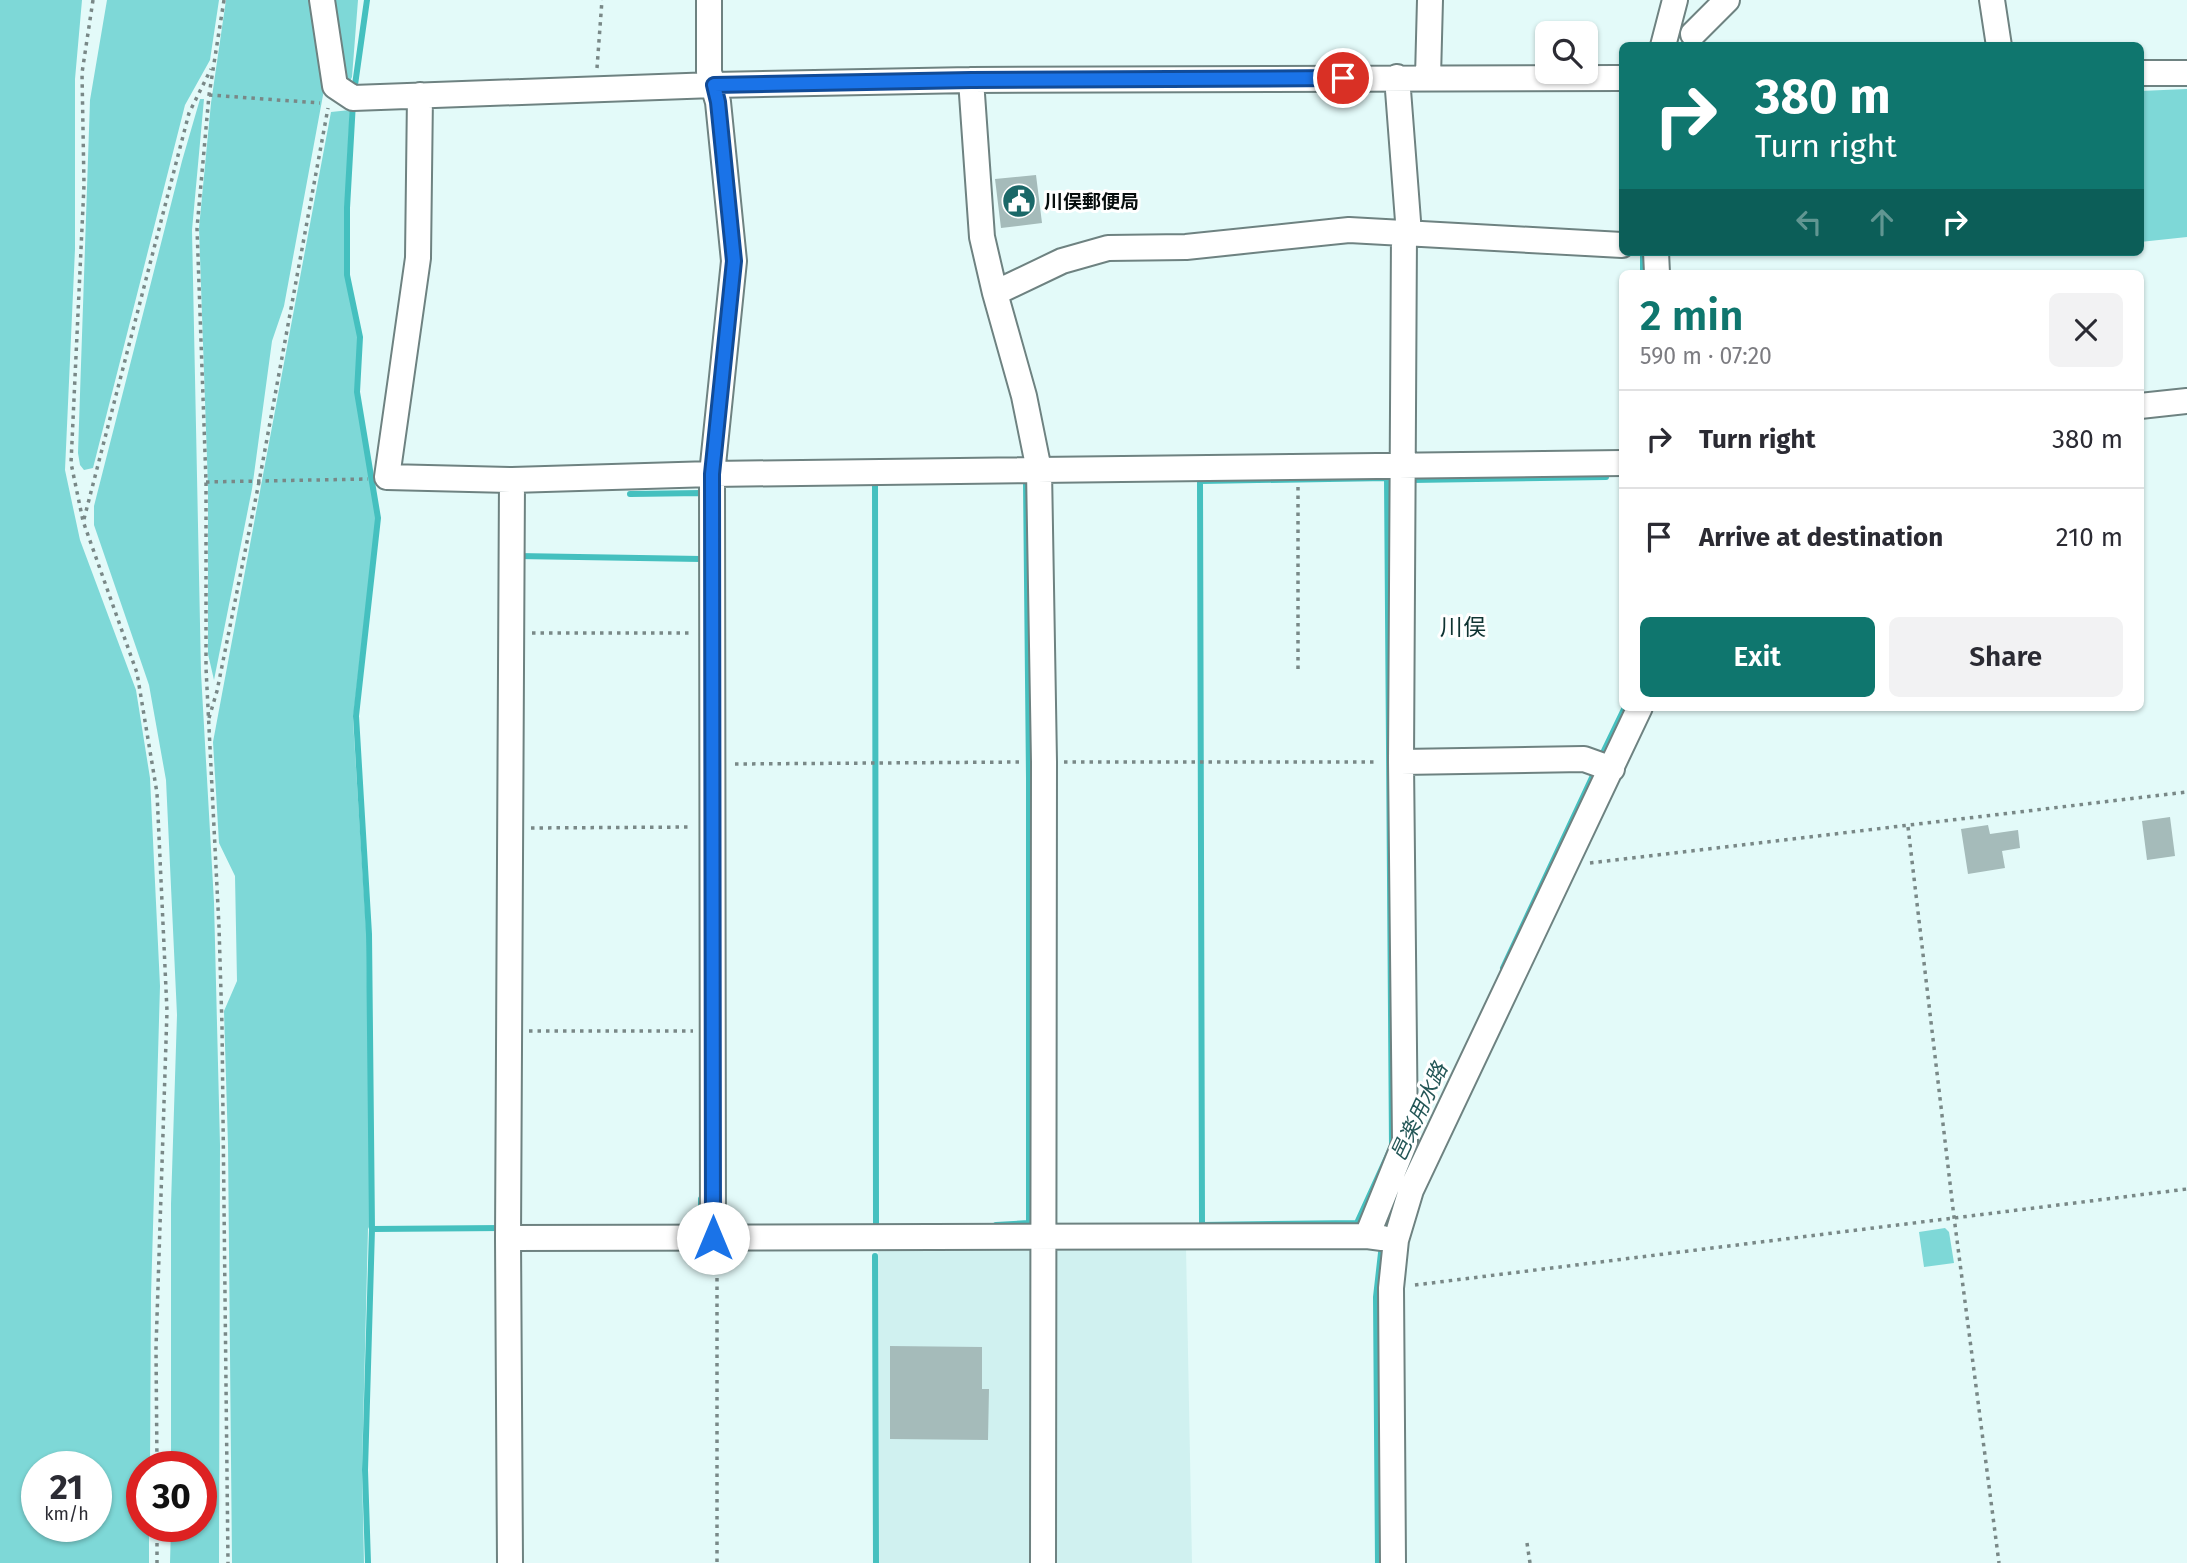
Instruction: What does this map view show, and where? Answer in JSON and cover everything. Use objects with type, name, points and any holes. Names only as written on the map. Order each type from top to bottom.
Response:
[{"type":"street","points":[[322,0],[335,86],[353,98],[714,85],[971,80],[1619,78]]},
{"type":"street","points":[[709,0],[709,72],[718,102],[734,261],[712,474],[711,827],[715,1238]]},
{"type":"street","points":[[1428,77],[1430,0]]},
{"type":"street","points":[[1664,42],[1675,0]]},
{"type":"street","points":[[1692,40],[1701,0]]},
{"type":"street","points":[[1692,40],[1727,0]]},
{"type":"street","points":[[1992,0],[1998,42]]},
{"type":"street","points":[[2144,74],[2187,73]]},
{"type":"street","points":[[1367,1236],[1405,1142],[1401,762],[1402,465],[1407,234],[1396,78]]},
{"type":"street","points":[[971,80],[982,237],[1024,396],[1039,470],[1044,762],[1043,1563]]},
{"type":"street","points":[[420,95],[418,258],[387,477],[512,480],[712,474],[1619,463]]},
{"type":"street","points":[[995,293],[1062,261],[1108,248],[1186,247],[1349,230],[1619,245]]},
{"type":"street","points":[[2144,406],[2187,401]]},
{"type":"street","points":[[510,1563],[508,1238],[512,480]]},
{"type":"street","points":[[1393,1563],[1391,1287],[1396,1240],[1410,1190],[1638,711]]},
{"type":"street","points":[[1401,762],[1584,760],[1612,769]]},
{"type":"street","points":[[508,1238],[1367,1236],[1396,1240]]},
{"type":"path","points":[[93,0],[82,73],[84,184],[71,463],[83,522],[137,673],[158,793],[167,1011],[156,1348],[157,1451]]},
{"type":"path","points":[[224,0],[209,95],[197,228],[206,482],[206,668],[222,1026],[228,1563]]},
{"type":"path","points":[[595,89],[602,0]]},
{"type":"path","points":[[83,522],[189,113],[214,64]]},
{"type":"path","points":[[209,95],[329,104],[259,482],[209,721]]},
{"type":"path","points":[[1298,466],[1298,670]]},
{"type":"path","points":[[206,482],[375,479]]},
{"type":"path","points":[[511,633],[712,634]]},
{"type":"path","points":[[1564,866],[2187,792]]},
{"type":"path","points":[[510,828],[711,827]]},
{"type":"path","points":[[1908,827],[1954,1217],[1999,1563]]},
{"type":"path","points":[[509,1031],[712,1030]]},
{"type":"path","points":[[1391,1287],[2187,1189]]},
{"type":"path","points":[[715,1238],[717,1563]]},
{"type":"path","points":[[157,1542],[157,1563]]},
{"type":"path","points":[[1527,1544],[1530,1563]]},
{"type":"shaded area","points":[[0,0],[82,0],[75,79],[75,249],[65,470],[80,540],[136,690],[150,778],[160,986],[151,1296],[150,1451],[126,1451],[126,1542],[149,1542],[149,1563],[0,1563]]},
{"type":"shaded area","points":[[107,0],[219,0],[210,60],[185,105],[93,468],[84,470],[80,465],[78,453],[90,100]]},
{"type":"shaded area","points":[[226,0],[315,0],[326,79],[284,306],[272,341],[252,489],[214,680],[208,654],[208,487],[199,228],[211,103]]},
{"type":"shaded area","points":[[327,0],[358,0],[352,77],[346,84]]},
{"type":"shaded area","points":[[2187,89],[2187,237],[2144,242],[2144,91]]},
{"type":"shaded area","points":[[200,99],[204,99],[192,230],[201,673],[214,902],[220,1145],[219,1563],[170,1563],[171,1542],[217,1542],[217,1451],[171,1451],[171,1204],[177,1015],[166,780],[149,685],[94,525],[94,506]]},
{"type":"shaded area","points":[[350,110],[345,273],[358,337],[355,393],[376,518],[353,720],[366,927],[371,1223],[368,1229],[362,1468],[364,1563],[232,1563],[224,1011],[237,981],[235,876],[219,843],[213,742],[331,112]]},
{"type":"shaded area","points":[[1945,1228],[1949,1232],[1954,1263],[1924,1267],[1919,1232]]},
{"type":"shaded area","points":[[1186,1247],[1192,1563],[879,1563],[878,1249]]},
{"type":"building","points":[[1036,175],[1042,223],[1001,228],[995,179]]},
{"type":"building","points":[[2170,817],[2175,856],[2147,860],[2142,821]]},
{"type":"building","points":[[1988,825],[1990,834],[2018,830],[2020,848],[2002,851],[2005,868],[1968,874],[1961,829]]},
{"type":"building","points":[[890,1346],[982,1347],[982,1389],[989,1389],[988,1440],[890,1439]]},
{"type":"waterway","points":[[354,92],[367,0]]},
{"type":"waterway","points":[[353,102],[347,208],[347,275],[360,337],[357,392],[378,518],[356,716],[369,934],[372,1229],[365,1470],[368,1563]]},
{"type":"waterway","name":"邑楽用水路","points":[[1643,256],[1643,270]]},
{"type":"waterway","points":[[1411,480],[1606,477]]},
{"type":"waterway","points":[[1387,478],[1392,1146],[1357,1223],[1202,1225],[1200,481],[1387,478]]},
{"type":"waterway","points":[[875,481],[876,1225]]},
{"type":"waterway","points":[[996,1225],[1029,1223],[1026,481]]},
{"type":"waterway","points":[[630,494],[702,493],[702,498]]},
{"type":"waterway","points":[[517,556],[701,559]]},
{"type":"waterway","name":"邑楽用水路","points":[[1600,759],[1623,711]]},
{"type":"waterway","name":"邑楽用水路","points":[[1503,968],[1596,769]]},
{"type":"waterway","name":"邑楽用水路","points":[[1384,1233],[1396,1197]]},
{"type":"waterway","points":[[693,1226],[701,1225],[701,1199]]},
{"type":"waterway","points":[[372,1229],[503,1228]]},
{"type":"waterway","name":"邑楽用水路","points":[[1378,1563],[1376,1297],[1382,1244]]},
{"type":"waterway","points":[[875,1256],[876,1563]]},
{"type":"place","name":"川俣郵便局","points":[[1019,201]]},
{"type":"district","name":"川俣","points":[[1463,627]]},
{"type":"route","points":[[713,1238],[712,474],[734,261],[714,85],[971,80],[1343,78]]}]
